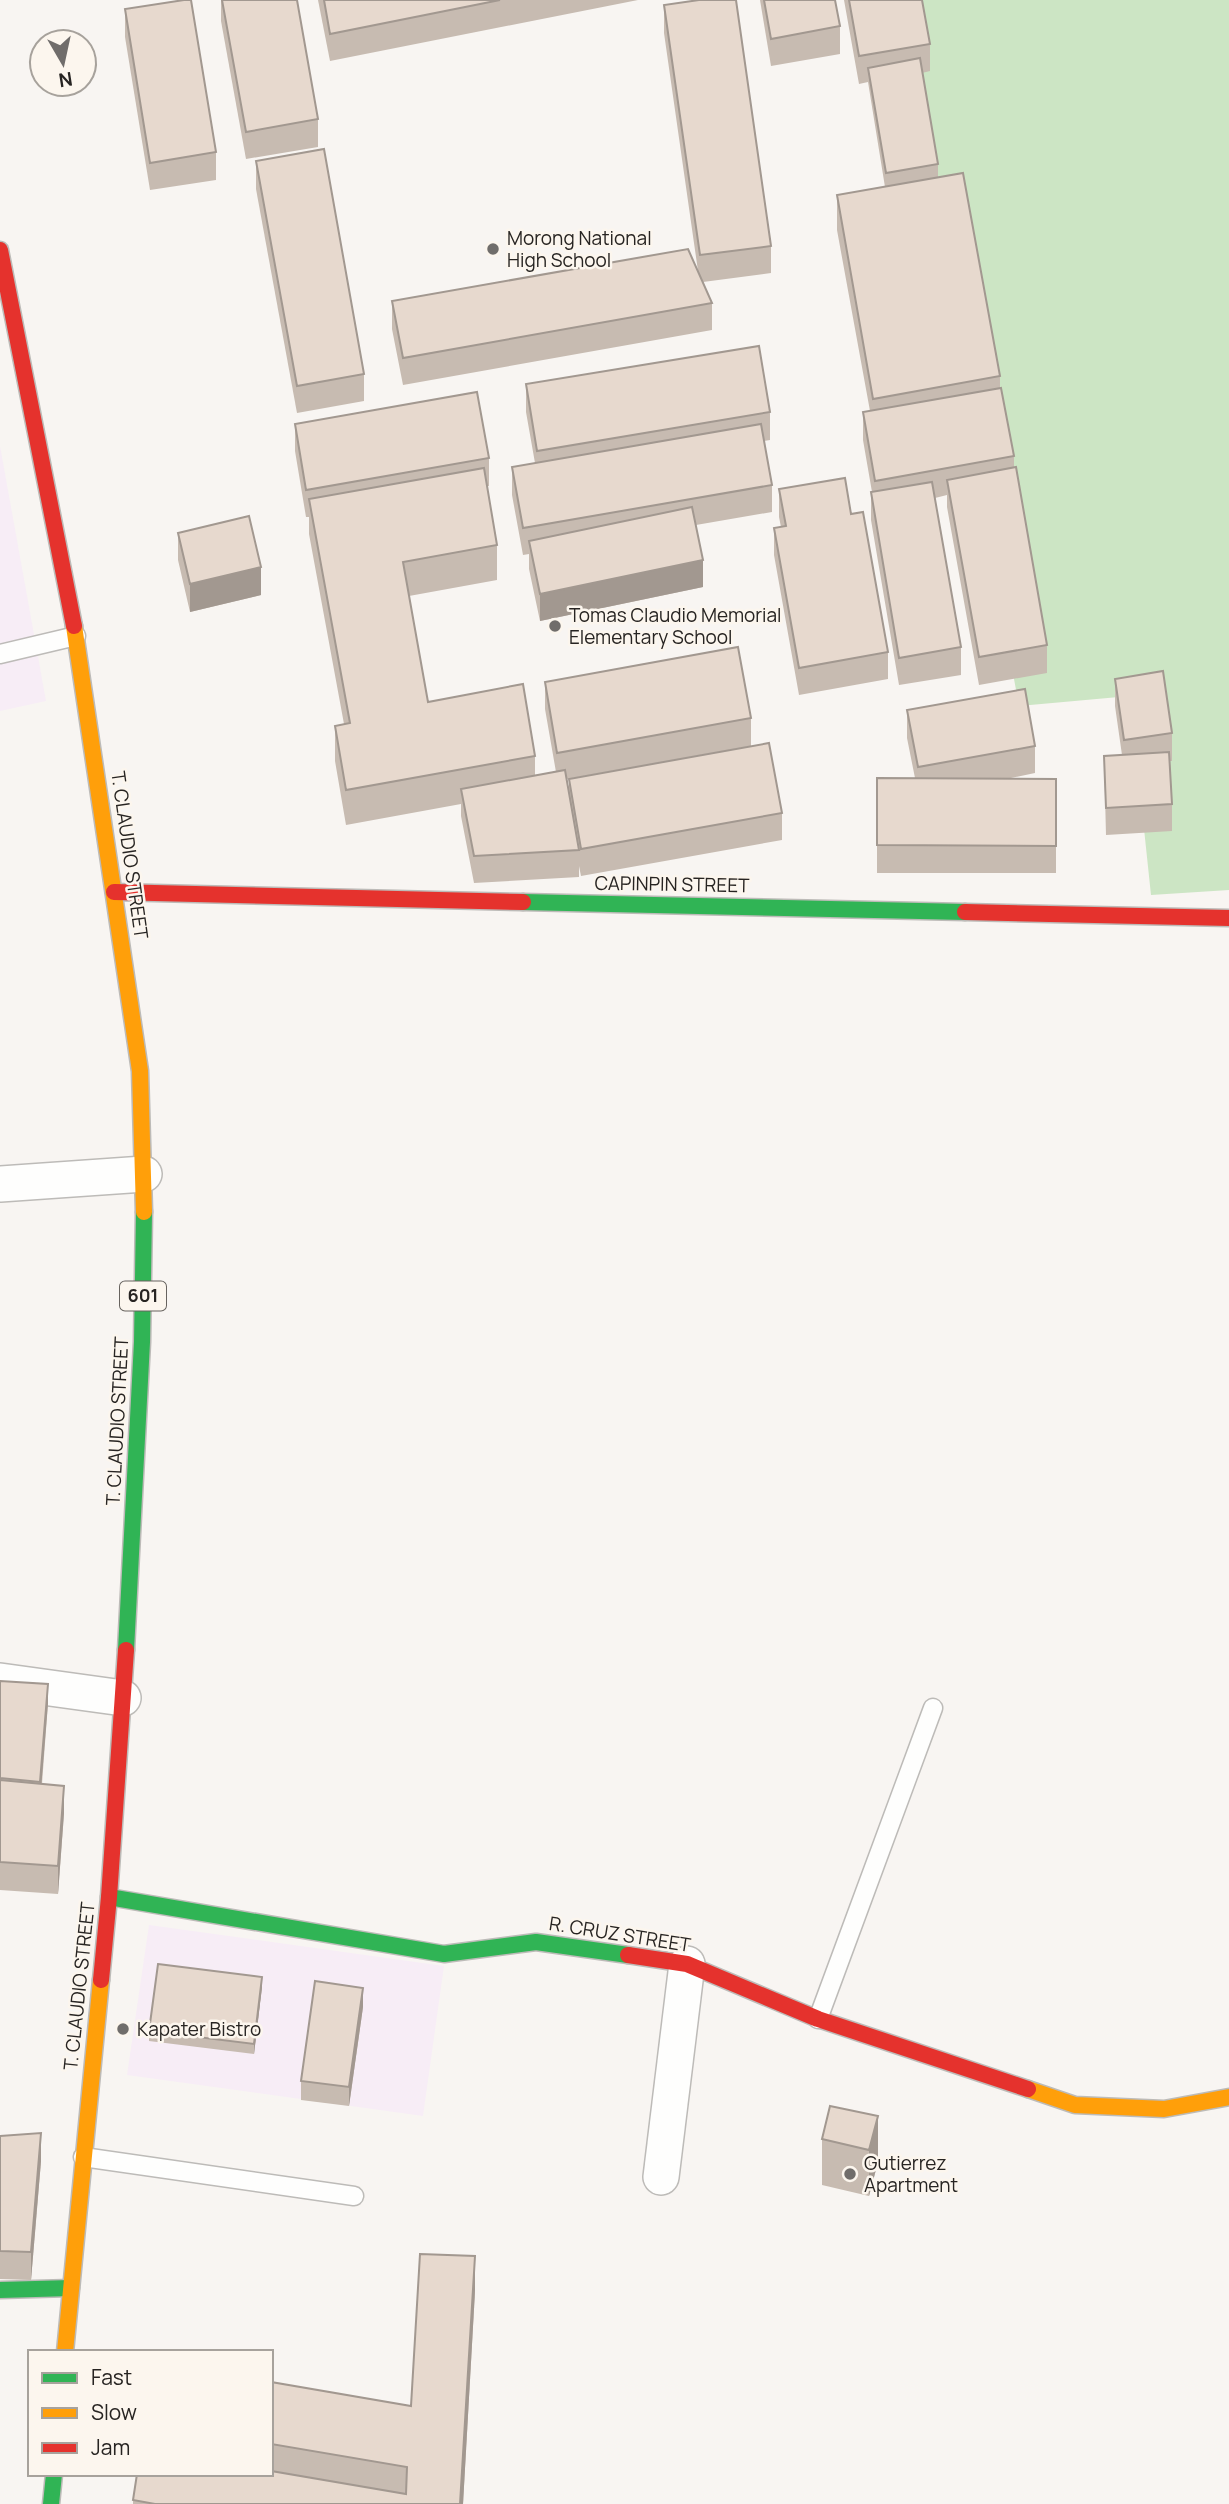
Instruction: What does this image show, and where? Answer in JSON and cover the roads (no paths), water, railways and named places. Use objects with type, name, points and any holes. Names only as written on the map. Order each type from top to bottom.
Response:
[{"type":"street","name":"T. CLAUDIO STREET","points":[[1,255],[76,636],[140,1071],[144,1174],[142,1342],[123,1698],[109,1897],[65,2350]]},
{"type":"street","name":"CAPINPIN STREET","points":[[114,892],[1229,918]]},
{"type":"street","points":[[0,1184],[144,1174]]},
{"type":"street","points":[[0,1681],[123,1698]]},
{"type":"street","name":"R. CRUZ STREET","points":[[109,1897],[444,1954],[536,1942],[687,1964],[818,2020],[1075,2105],[1164,2109],[1229,2097]]},
{"type":"street","points":[[661,2177],[687,1964]]},
{"type":"street","points":[[0,2290],[71,2288]]},
{"type":"street","points":[[51,2504],[54,2476]]},
{"type":"lane","points":[[0,654],[76,636]]},
{"type":"lane","points":[[818,2020],[933,1708]]},
{"type":"lane","points":[[83,2157],[354,2196]]},
{"type":"place","name":"Morong National High School","points":[[493,249]]},
{"type":"place","name":"Tomas Claudio Memorial Elementary School","points":[[555,626]]},
{"type":"place","name":"Kapater Bistro","points":[[123,2029]]},
{"type":"place","name":"Gutierrez Apartment","points":[[850,2174]]}]
